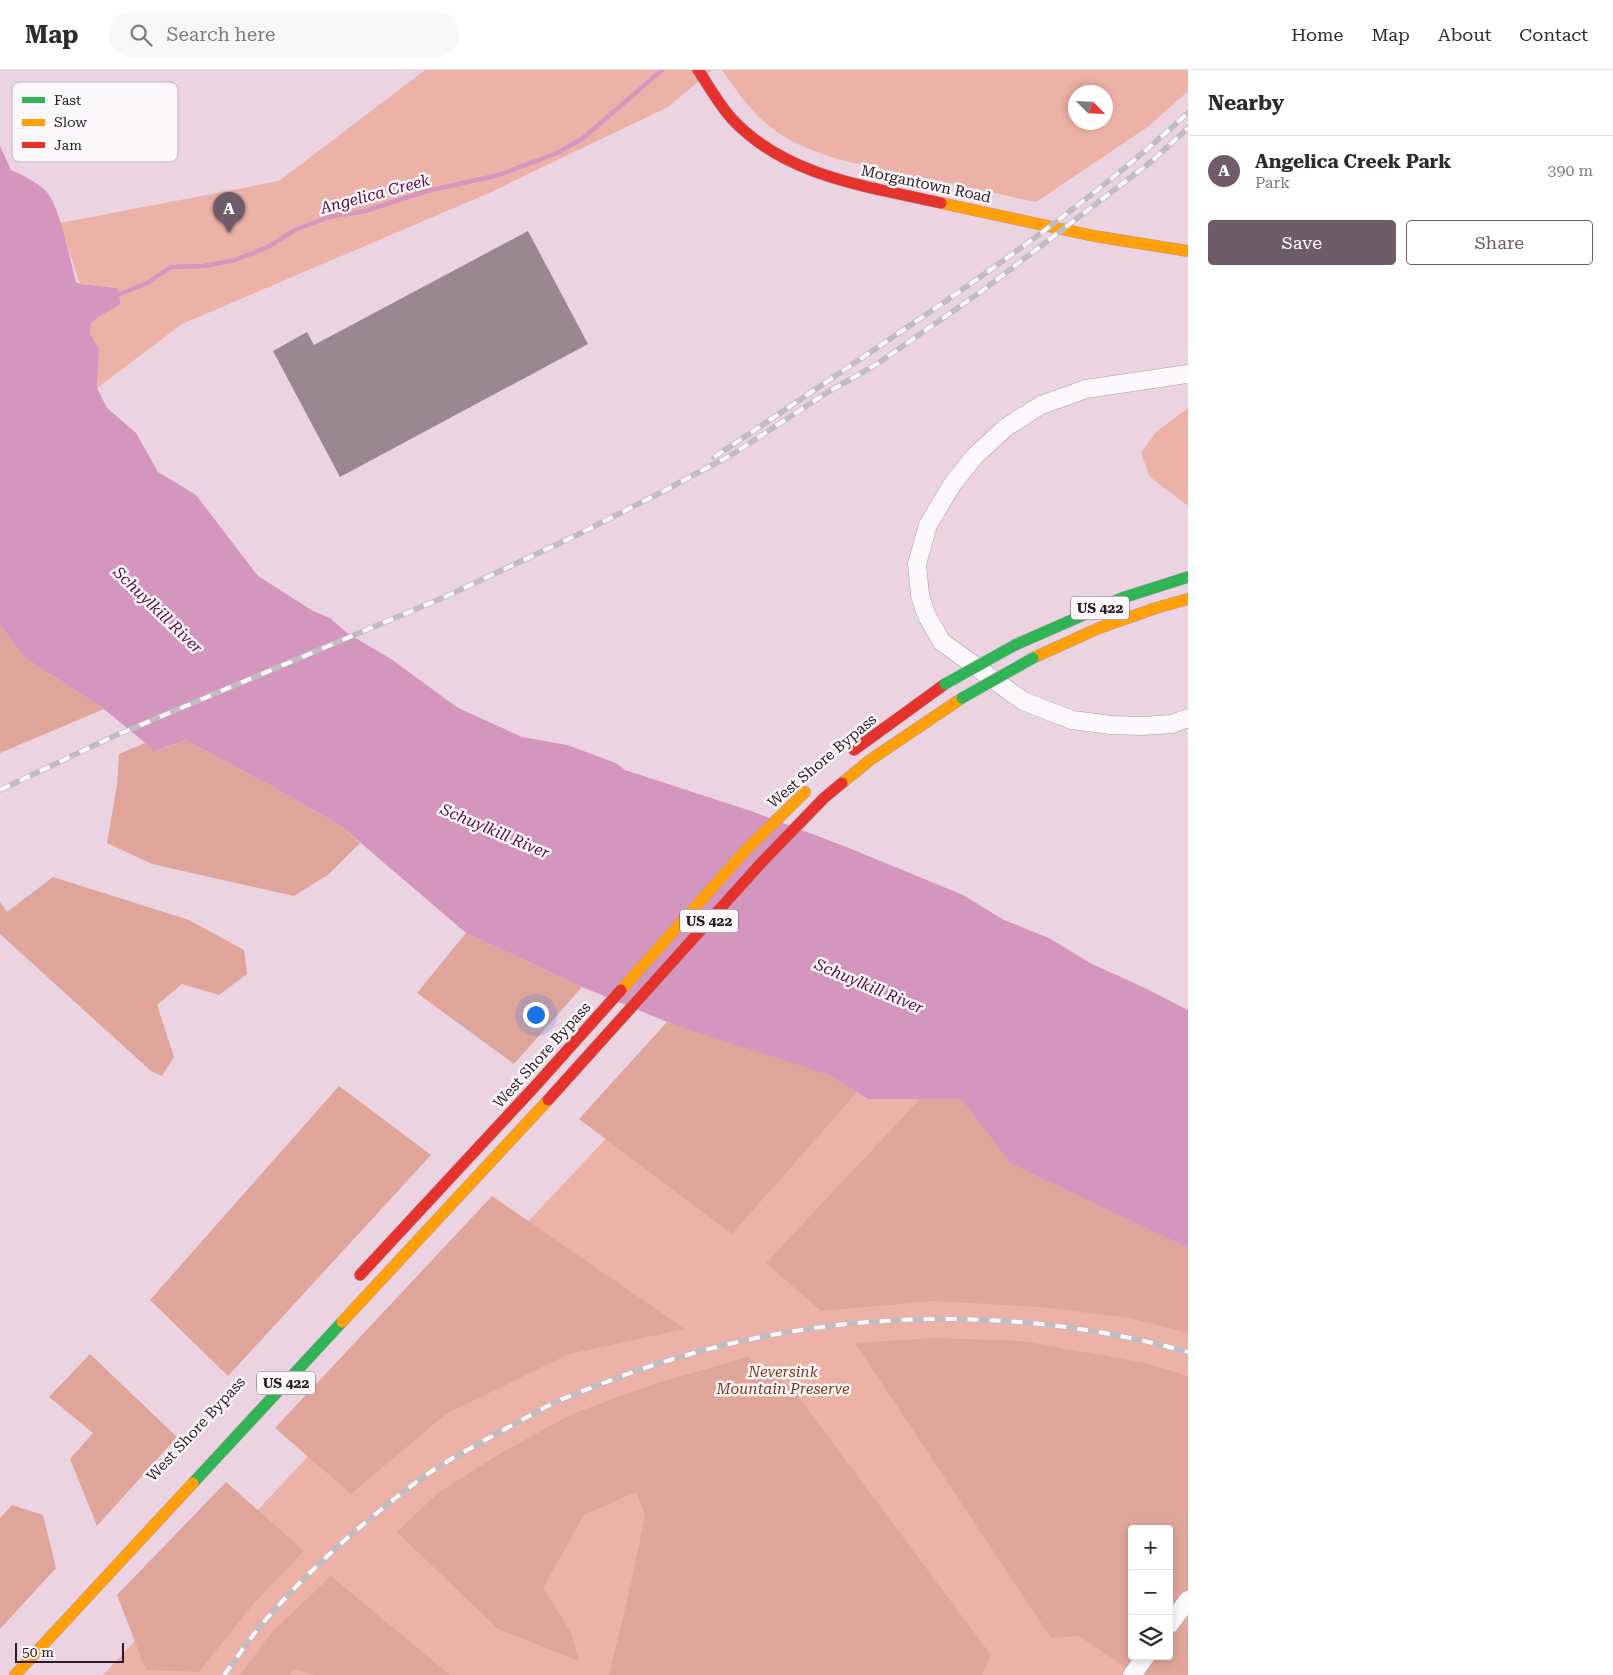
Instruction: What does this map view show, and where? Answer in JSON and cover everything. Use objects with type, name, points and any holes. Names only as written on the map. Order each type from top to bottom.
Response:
[{"type":"main road","name":"Morgantown Road","points":[[698,71],[731,117],[752,138],[777,156],[820,175],[1094,236],[1188,251]]},
{"type":"main road","name":"West Shore Bypass","points":[[846,756],[945,684],[1014,645],[1067,621],[1136,594],[1188,577]]},
{"type":"main road","name":"West Shore Bypass","points":[[15,1675],[556,1092],[763,861],[824,798],[870,760],[962,698],[1033,658],[1099,628],[1188,599]]},
{"type":"main road","name":"West Shore Bypass","points":[[350,1286],[538,1083],[746,850],[815,782]]},
{"type":"street","points":[[1188,374],[1086,389],[1041,405],[1005,428],[974,457],[953,483],[928,525],[917,564],[920,595],[924,608],[942,642],[1023,701],[1072,720],[1111,725],[1142,726],[1172,724],[1188,718]]},
{"type":"street","points":[[1173,1620],[1188,1600]]},
{"type":"street","points":[[1132,1675],[1144,1660]]},
{"type":"street","points":[[1137,1675],[1145,1660]]},
{"type":"green space","points":[[425,70],[712,70],[668,107],[489,193],[182,324],[97,388],[99,349],[90,333],[91,324],[97,318],[121,304],[117,288],[80,284],[60,223],[279,181]]},
{"type":"green space","points":[[722,70],[1188,70],[1188,91],[1149,126],[1036,202],[856,164],[823,154],[792,141],[777,132],[747,104]]},
{"type":"green space","points":[[1188,408],[1188,506],[1150,477],[1141,453],[1156,432]]},
{"type":"green space","name":"Neversink Mountain Preserve","points":[[704,1034],[829,1075],[868,1099],[961,1099],[1011,1164],[1188,1248],[1188,1675],[103,1675]]},
{"type":"shaded area","points":[[0,625],[25,658],[104,709],[0,753]]},
{"type":"shaded area","points":[[186,740],[341,826],[360,843],[329,874],[294,896],[152,864],[107,843],[117,785],[119,754],[145,743],[156,751]]},
{"type":"shaded area","points":[[53,877],[189,920],[244,950],[247,974],[219,995],[182,984],[157,1005],[174,1057],[162,1076],[151,1071],[0,934],[0,902],[7,912]]},
{"type":"shaded area","points":[[466,933],[582,987],[514,1064],[417,993]]},
{"type":"shaded area","points":[[667,1022],[829,1075],[857,1092],[732,1234],[579,1119]]},
{"type":"shaded area","points":[[339,1086],[431,1155],[228,1376],[150,1300]]},
{"type":"shaded area","points":[[920,1099],[961,1099],[1011,1164],[1188,1248],[1188,1333],[1129,1318],[1040,1307],[934,1301],[821,1311],[766,1263]]},
{"type":"shaded area","points":[[492,1196],[685,1329],[569,1354],[446,1414],[351,1494],[275,1428]]},
{"type":"shaded area","points":[[934,1338],[1022,1341],[1145,1363],[1188,1376],[1188,1675],[1137,1675],[1079,1636],[1051,1638],[855,1343]]},
{"type":"shaded area","points":[[90,1354],[177,1437],[97,1526],[70,1459],[93,1433],[49,1397]]},
{"type":"shaded area","points":[[748,1357],[791,1387],[991,1655],[982,1675],[609,1675],[645,1515],[636,1492],[584,1515],[543,1588],[571,1632],[579,1661],[498,1629],[397,1532],[438,1493],[501,1453],[572,1414],[657,1383]]},
{"type":"shaded area","points":[[226,1482],[304,1551],[255,1602],[199,1672],[146,1670],[117,1595]]},
{"type":"shaded area","points":[[12,1505],[43,1515],[56,1568],[0,1629],[0,1518]]},
{"type":"shaded area","points":[[331,1576],[450,1675],[316,1675],[294,1669],[290,1675],[240,1675],[272,1632]]},
{"type":"water","name":"Schuylkill River","points":[[0,146],[11,170],[38,184],[50,197],[60,220],[76,282],[117,288],[121,304],[97,318],[91,324],[90,333],[99,349],[97,388],[107,408],[136,433],[158,472],[196,495],[258,576],[313,611],[330,618],[347,633],[391,659],[458,708],[522,737],[567,745],[616,763],[625,770],[751,811],[844,846],[963,895],[1004,920],[1049,938],[1090,963],[1188,1010],[1188,1248],[1011,1164],[961,1099],[868,1099],[829,1075],[675,1025],[582,987],[466,933],[341,826],[186,740],[155,751],[104,709],[25,658],[0,625]]},
{"type":"building","points":[[528,231],[588,344],[340,477],[273,351],[307,332],[314,345]]},
{"type":"waterway","name":"Angelica Creek","points":[[115,296],[147,283],[171,267],[204,266],[235,260],[268,247],[295,230],[329,217],[365,211],[427,191],[499,175],[557,153],[582,139],[662,70]]},
{"type":"railway","points":[[714,457],[926,315],[1042,233],[1116,175],[1188,113]]},
{"type":"railway","points":[[0,790],[112,737],[447,596],[579,534],[733,454],[828,392],[877,364],[982,291],[1152,161],[1188,128]]},
{"type":"railway","points":[[224,1675],[258,1629],[299,1584],[357,1529],[419,1480],[439,1466],[549,1405],[667,1361],[740,1341],[814,1328],[889,1321],[965,1319],[1040,1324],[1115,1335],[1188,1352]]},
{"type":"traffic: fast","points":[[1015,645],[1122,598],[1188,577]]},
{"type":"traffic: fast","points":[[945,684],[1015,645]]},
{"type":"traffic: fast","points":[[962,698],[1033,658]]},
{"type":"traffic: fast","points":[[193,1483],[342,1322]]},
{"type":"traffic: slow","points":[[941,203],[1094,236],[1188,251]]},
{"type":"traffic: slow","points":[[1033,658],[1099,628],[1188,599]]},
{"type":"traffic: slow","points":[[842,783],[870,760],[962,698]]},
{"type":"traffic: slow","points":[[621,990],[746,850],[805,792]]},
{"type":"traffic: slow","points":[[342,1322],[548,1100]]},
{"type":"traffic: slow","points":[[15,1675],[193,1483]]},
{"type":"traffic: jam","points":[[698,70],[733,120],[754,139],[778,155],[803,167],[857,184],[941,203]]},
{"type":"traffic: jam","points":[[854,750],[945,684]]},
{"type":"traffic: jam","points":[[548,1100],[763,861],[824,798],[842,783]]},
{"type":"traffic: jam","points":[[360,1275],[538,1083],[621,990]]},
{"type":"place","name":"Angelica Creek Park","points":[[229,233]]}]
